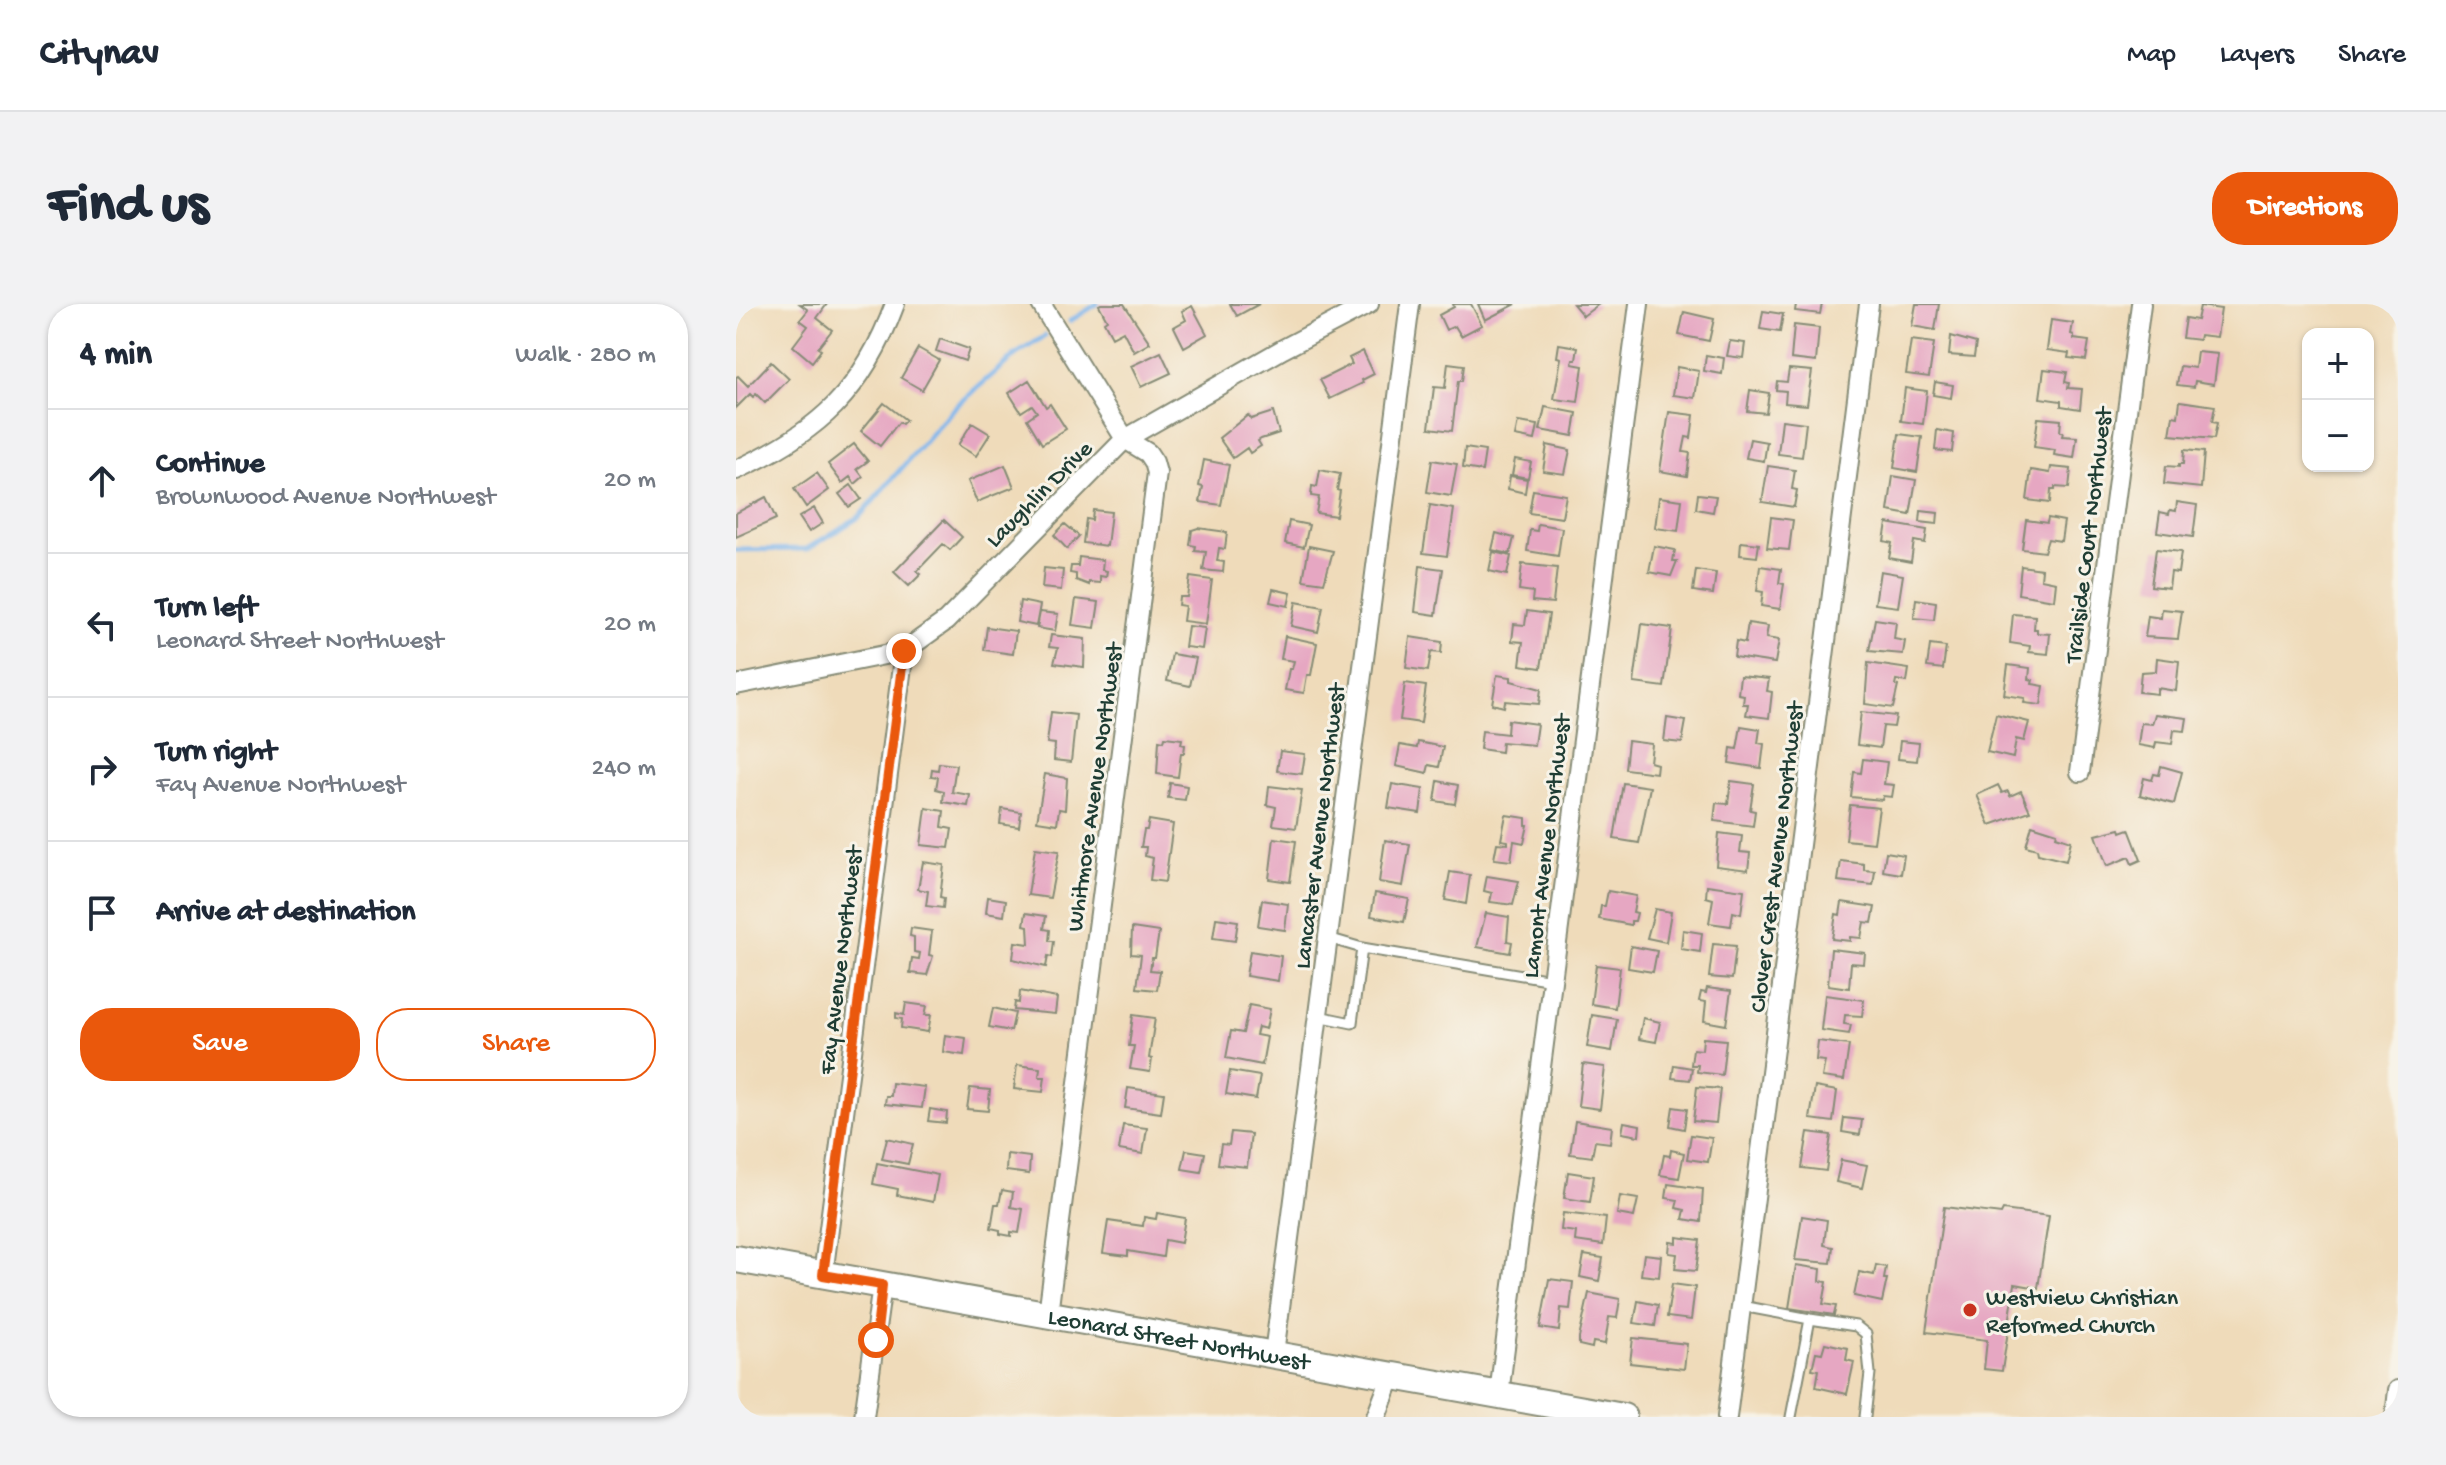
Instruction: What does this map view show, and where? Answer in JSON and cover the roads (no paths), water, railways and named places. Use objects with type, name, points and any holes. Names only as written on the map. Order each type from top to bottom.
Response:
[{"type":"main road","name":"Leonard Street Northwest","points":[[736,1259],[1499,1394],[1580,1413],[1623,1417]]},
{"type":"street","points":[[736,470],[798,438],[834,407],[875,354],[895,304]]},
{"type":"street","name":"Whitmore Avenue Northwest","points":[[1041,304],[1125,439],[1148,453],[1154,462],[1157,487],[1048,1314]]},
{"type":"street","name":"Laughlin Drive","points":[[736,685],[904,651],[946,621],[1125,439],[1369,304]]},
{"type":"street","name":"Lancaster Avenue Northwest","points":[[1274,1354],[1410,304]]},
{"type":"street","name":"Lamont Avenue Northwest","points":[[1499,1394],[1639,304]]},
{"type":"street","name":"Clover Crest Avenue Northwest","points":[[1727,1417],[1869,304]]},
{"type":"street","name":"Trailside Court Northwest","points":[[2080,772],[2141,304]]},
{"type":"street","name":"Fay Avenue Northwest","points":[[823,1275],[904,651]]},
{"type":"street","points":[[864,1417],[882,1285]]},
{"type":"street","points":[[1376,1417],[1392,1375]]},
{"type":"street","points":[[2395,1417],[2398,1390]]},
{"type":"lane","points":[[1328,938],[1362,948],[1552,980]]},
{"type":"lane","points":[[1318,1016],[1352,1023],[1362,948]]},
{"type":"lane","points":[[1742,1306],[1856,1326],[1866,1334],[1870,1373],[1865,1417]]},
{"type":"lane","points":[[1791,1417],[1810,1319]]},
{"type":"waterway","points":[[1070,321],[1097,304]]},
{"type":"waterway","points":[[736,550],[807,549],[859,517],[955,407],[1015,355],[1045,336]]},
{"type":"place","name":"Westview Christian Reformed Church","points":[[1970,1310]]}]
